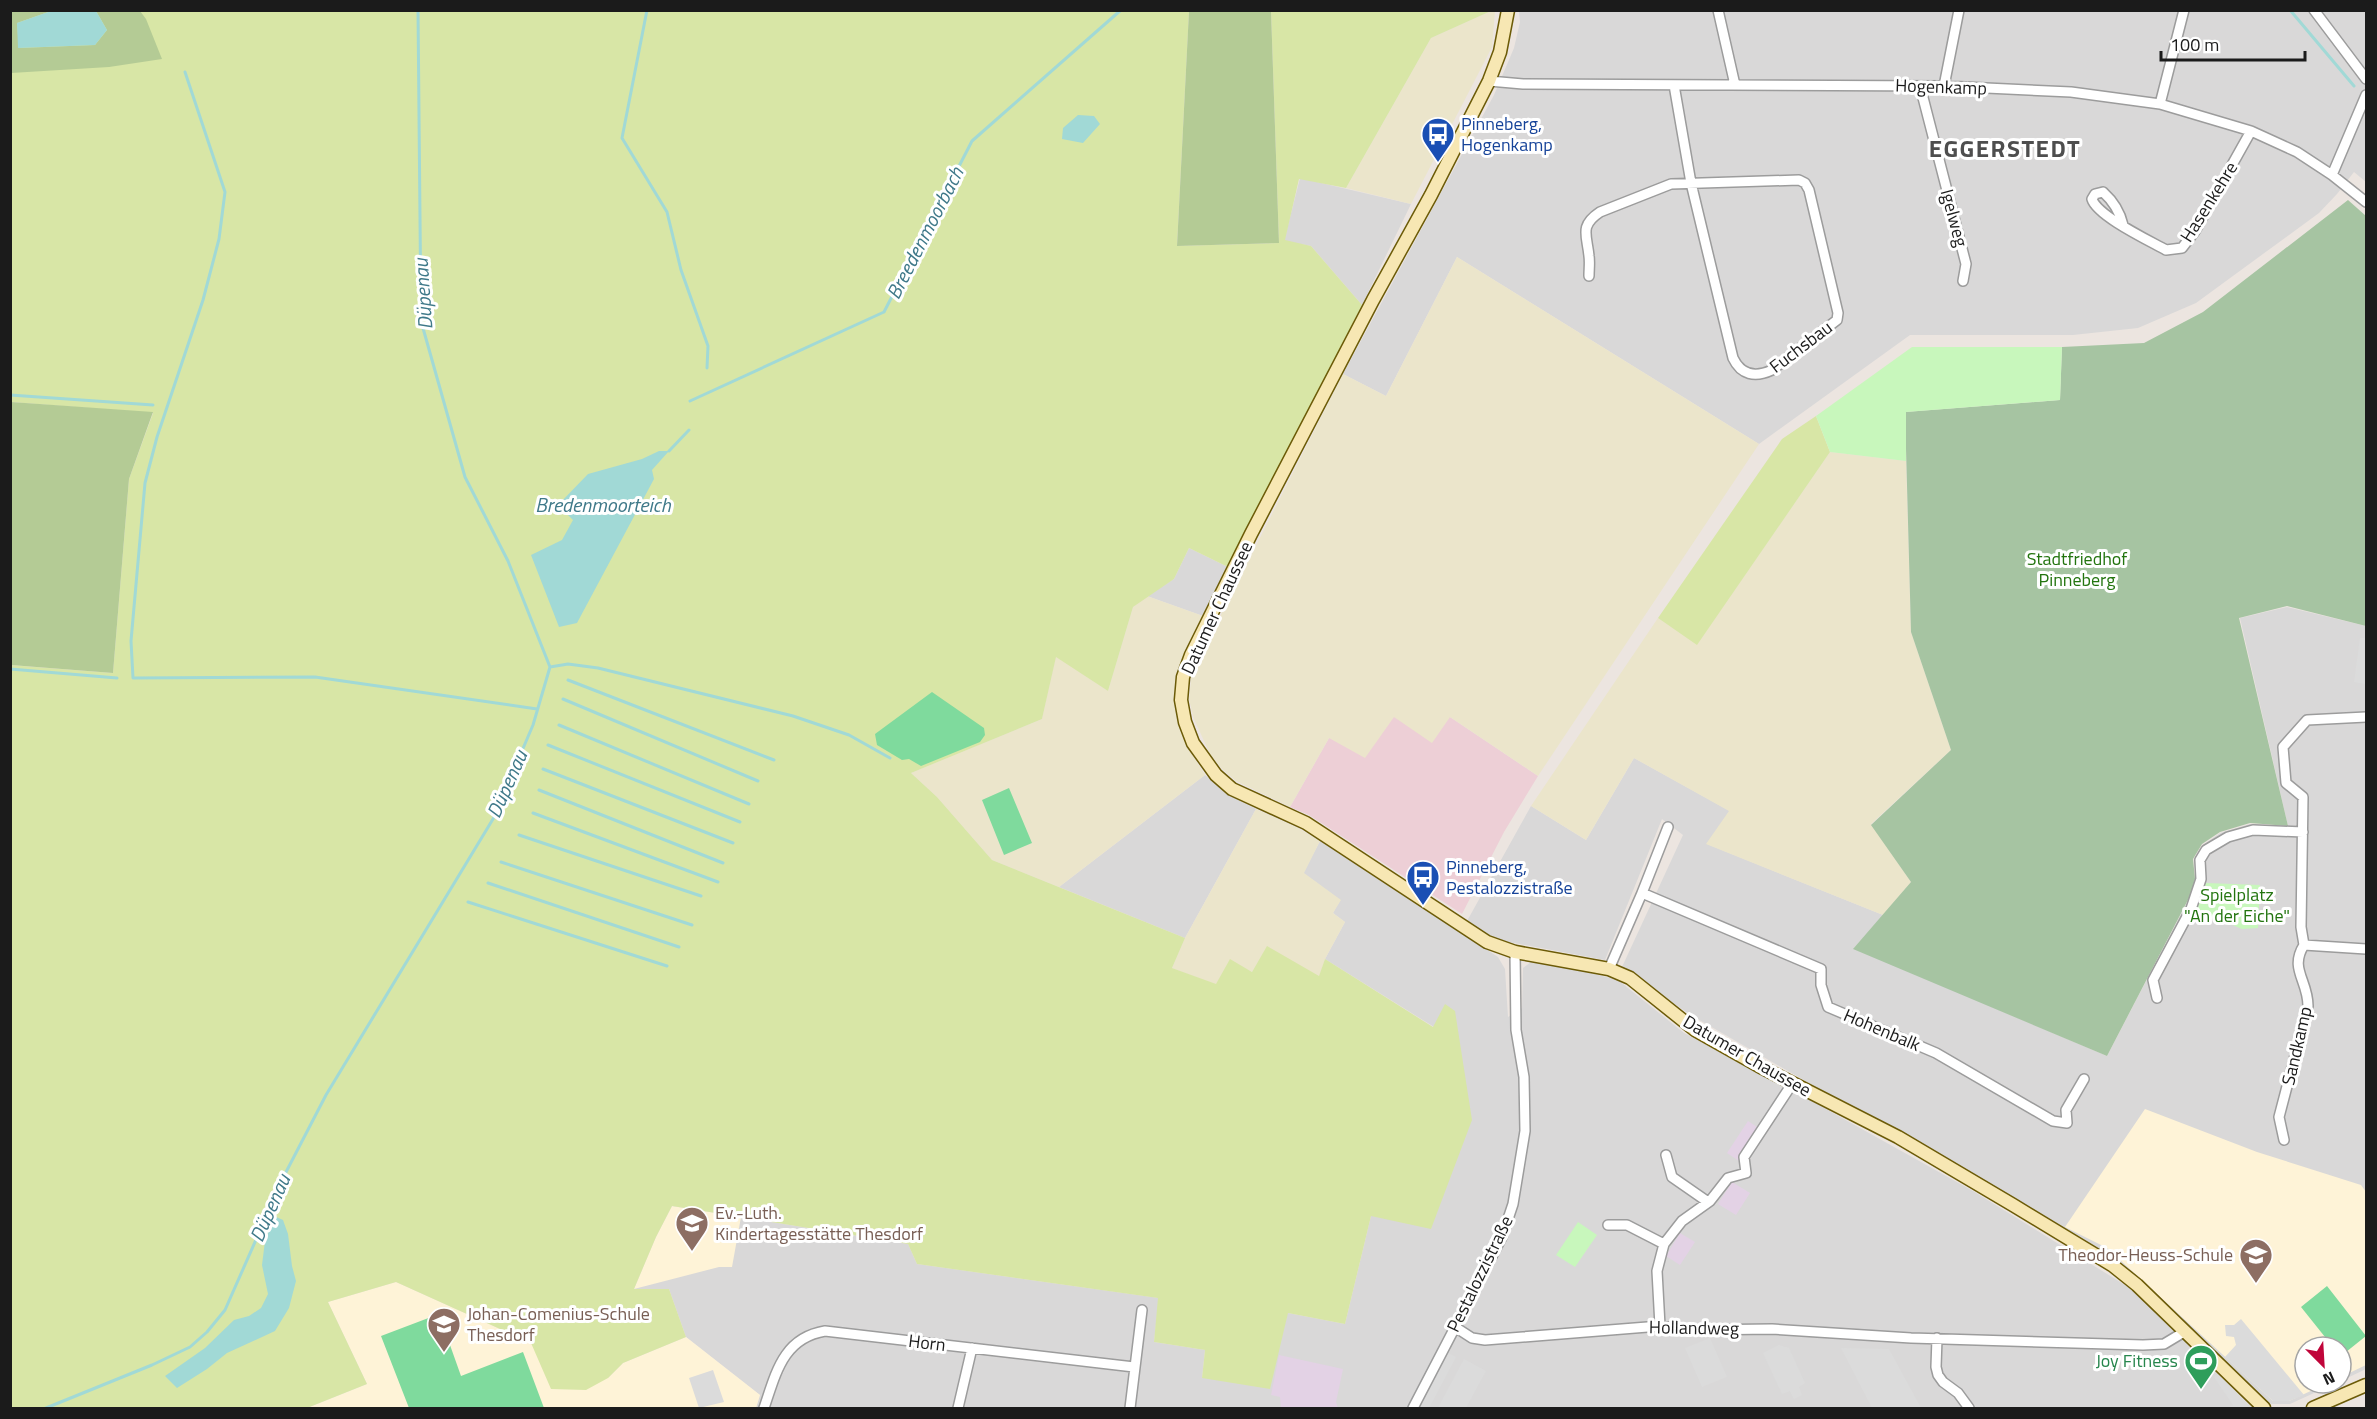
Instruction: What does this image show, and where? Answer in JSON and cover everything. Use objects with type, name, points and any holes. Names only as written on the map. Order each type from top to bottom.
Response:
[{"type":"street","name":"Datumer Chaussee","points":[[1508,10],[1500,52],[1489,81],[1236,564],[1191,655],[1183,677],[1181,700],[1185,722],[1198,751],[1216,776],[1232,789],[1306,823],[1487,942],[1515,952],[1609,969],[1630,978],[1695,1030],[1792,1084],[1898,1137],[2104,1260],[2137,1285],[2264,1408]]},
{"type":"street","points":[[1718,10],[1735,85]]},
{"type":"street","points":[[1944,86],[1959,10]]},
{"type":"street","points":[[2160,104],[2184,10]]},
{"type":"street","points":[[2314,10],[2367,80]]},
{"type":"street","name":"Hogenkamp","points":[[1489,81],[1523,84],[1944,86],[2071,92],[2160,104],[2251,131],[2297,152],[2367,202]]},
{"type":"street","name":"Fuchsbau","points":[[1589,276],[1589,255],[1585,238],[1591,218],[1600,212],[1671,184],[1691,183],[1799,180],[1805,183],[1809,190],[1838,314],[1837,320],[1772,370],[1761,375],[1748,374],[1738,368],[1732,358],[1691,183],[1674,85]]},
{"type":"street","name":"Igelweg","points":[[1920,86],[1966,264],[1963,281]]},
{"type":"street","points":[[2332,175],[2367,95]]},
{"type":"street","points":[[2356,117],[2367,122]]},
{"type":"street","name":"Hasenkehre","points":[[2123,225],[2166,250],[2182,248],[2195,231],[2251,131]]},
{"type":"street","name":"Sandkamp","points":[[2284,1140],[2279,1117],[2308,1006],[2308,993],[2297,963],[2298,955],[2304,945],[2301,927],[2303,797],[2286,783],[2283,747],[2307,720],[2367,717]]},
{"type":"street","points":[[1609,969],[1668,827]]},
{"type":"street","points":[[2157,998],[2153,980],[2191,909],[2201,879],[2200,860],[2206,850],[2228,837],[2253,830],[2303,832]]},
{"type":"street","name":"Hohenbalk","points":[[1642,893],[1821,969],[1821,985],[1828,1007],[1936,1053],[2053,1121],[2067,1123],[2066,1110],[2084,1079]]},
{"type":"street","points":[[2304,945],[2367,949]]},
{"type":"street","name":"Pestalozzistraße","points":[[1413,1408],[1502,1237],[1513,1204],[1526,1131],[1524,1077],[1516,1030],[1515,952]]},
{"type":"street","points":[[1660,1326],[1657,1271],[1664,1244],[1682,1221],[1708,1202],[1728,1178],[1746,1173],[1744,1157],[1792,1084]]},
{"type":"street","points":[[1666,1155],[1672,1177],[1708,1202]]},
{"type":"street","points":[[1608,1224],[1627,1225],[1664,1244]]},
{"type":"street","points":[[1130,1408],[1142,1310]]},
{"type":"street","name":"Hollandweg","points":[[1455,1327],[1472,1338],[1485,1340],[1660,1326],[2143,1345],[2164,1344],[2184,1332]]},
{"type":"street","name":"Horn","points":[[764,1408],[786,1353],[798,1341],[811,1333],[825,1330],[1134,1367]]},
{"type":"street","points":[[1937,1338],[1938,1375],[1943,1382],[1958,1393],[1970,1408]]},
{"type":"street","points":[[958,1408],[972,1348]]},
{"type":"street","points":[[2313,1408],[2367,1385]]},
{"type":"shaded area","points":[[1495,11],[1492,47],[1411,204],[1346,188],[1431,38]]},
{"type":"shaded area","points":[[1519,11],[2366,11],[2366,182],[2354,172],[2319,213],[2196,303],[2138,328],[2073,335],[1910,335],[1759,444],[1457,257],[1386,396],[1343,374],[1494,95],[1514,48],[1520,22]]},
{"type":"shaded area","points":[[1300,178],[1411,204],[1362,305],[1311,246],[1284,241]]},
{"type":"shaded area","points":[[1457,257],[1759,444],[1538,776],[1450,717],[1432,743],[1394,717],[1365,758],[1329,738],[1290,807],[1236,781],[1210,754],[1194,719],[1189,700],[1191,679],[1199,658],[1343,374],[1386,396]]},
{"type":"shaded area","points":[[1830,452],[1906,461],[1911,632],[1951,750],[1871,824],[1911,882],[1883,915],[1706,844],[1729,811],[1634,758],[1586,840],[1531,806],[1658,618],[1697,644]]},
{"type":"shaded area","points":[[1189,548],[1228,567],[1203,616],[1147,596],[1174,579]]},
{"type":"shaded area","points":[[1147,596],[1203,616],[1185,652],[1178,676],[1175,701],[1179,723],[1187,746],[1205,775],[1059,887],[992,860],[937,797],[911,773],[1042,719],[1056,656],[1108,691],[1133,607]]},
{"type":"shaded area","points":[[2287,607],[2366,626],[2366,1369],[2353,1375],[2353,1335],[2293,1335],[2293,1395],[2310,1395],[2290,1404],[2271,1404],[2145,1286],[2059,1227],[1689,1014],[1622,967],[1683,835],[1662,819],[1605,960],[1493,939],[1467,921],[1531,806],[1586,840],[1634,758],[1730,811],[1707,844],[1883,915],[1854,948],[2107,1056],[2191,895],[2196,880],[2194,859],[2203,845],[2220,833],[2250,824],[2288,826],[2240,618]]},
{"type":"shaded area","points":[[2360,638],[2366,638],[2366,684],[2354,682]]},
{"type":"shaded area","points":[[1393,717],[1450,717],[1538,776],[1504,832],[1462,914],[1309,815],[1290,807],[1329,738]]},
{"type":"shaded area","points":[[1205,775],[1226,794],[1256,809],[1185,938],[1059,887]]},
{"type":"shaded area","points":[[1256,809],[1320,841],[1304,873],[1341,900],[1333,913],[1345,922],[1325,959],[1319,977],[1267,947],[1252,972],[1230,960],[1216,985],[1172,968],[1185,938]]},
{"type":"shaded area","points":[[1320,841],[1498,957],[1505,969],[1508,1017],[1522,1008],[1523,968],[1535,959],[1618,980],[1684,1033],[1973,1191],[2133,1290],[2252,1408],[756,1408],[760,1395],[686,1337],[669,1289],[634,1289],[672,1206],[908,1244],[917,1264],[1159,1298],[1154,1342],[1205,1350],[1202,1378],[1288,1313],[1345,1324],[1371,1216],[1434,1027],[1325,959],[1345,922],[1333,913],[1340,900],[1303,873]]},
{"type":"shaded area","name":"Theodor-Heuss-Schule","points":[[2145,1109],[2257,1152],[2361,1185],[2366,1192],[2366,1365],[2353,1371],[2353,1335],[2293,1335],[2293,1395],[2302,1395],[2289,1401],[2273,1401],[2107,1248],[2065,1227]]},
{"type":"shaded area","points":[[1748,1121],[1760,1129],[1739,1161],[1727,1153]]},
{"type":"shaded area","points":[[1732,1182],[1750,1193],[1736,1215],[1718,1204]]},
{"type":"shaded area","name":"Ev.-Luth. Kindertagesstätte Thesdorf","points":[[672,1206],[741,1217],[732,1267],[719,1267],[634,1289],[656,1237]]},
{"type":"shaded area","points":[[1680,1233],[1695,1242],[1680,1265],[1666,1256]]},
{"type":"shaded area","name":"Johan-Comenius-Schule Thesdorf","points":[[396,1282],[608,1378],[623,1363],[686,1337],[760,1395],[756,1408],[307,1408],[367,1384],[328,1302]]},
{"type":"shaded area","points":[[2241,1319],[2293,1382],[2293,1395],[2304,1395],[2289,1401],[2273,1401],[2225,1357],[2236,1345],[2234,1337],[2226,1336],[2225,1325],[2234,1325]]},
{"type":"shaded area","points":[[1710,1338],[1727,1377],[1702,1387],[1685,1348]]},
{"type":"shaded area","points":[[1779,1345],[1789,1348],[1805,1383],[1799,1387],[1802,1395],[1794,1399],[1790,1391],[1782,1394],[1763,1353]]},
{"type":"shaded area","points":[[1841,1348],[1889,1349],[1921,1408],[1872,1408]]},
{"type":"shaded area","points":[[1448,1353],[1456,1357],[1429,1408],[1420,1408]]},
{"type":"shaded area","points":[[1279,1355],[1343,1369],[1336,1402],[1338,1408],[1281,1408],[1280,1397],[1271,1395]]},
{"type":"shaded area","points":[[1464,1359],[1486,1371],[1466,1408],[1438,1408]]},
{"type":"shaded area","points":[[713,1370],[724,1402],[699,1408],[689,1378]]},
{"type":"shaded area","points":[[2218,1374],[2252,1408],[2228,1408],[2233,1405],[2214,1377]]},
{"type":"green space","points":[[11,11],[1189,11],[1177,246],[1279,243],[1271,11],[1491,11],[1431,38],[1346,188],[1299,179],[1285,240],[1311,246],[1362,305],[1228,567],[1189,548],[1174,579],[1133,607],[1108,691],[1056,657],[1042,719],[911,773],[937,797],[992,860],[1185,938],[1172,968],[1216,984],[1230,959],[1252,972],[1267,946],[1319,976],[1325,959],[1433,1027],[1445,1004],[1455,1011],[1472,1120],[1431,1229],[1371,1216],[1345,1324],[1288,1313],[1270,1389],[1202,1378],[1205,1350],[1154,1342],[1158,1298],[917,1264],[908,1244],[672,1206],[634,1289],[669,1289],[686,1337],[623,1363],[608,1378],[586,1390],[551,1389],[531,1343],[396,1282],[328,1302],[367,1384],[307,1408],[11,1408],[10,665],[113,673],[129,479],[153,413],[11,402]]},
{"type":"green space","points":[[11,11],[51,11],[17,23],[19,48],[95,45],[107,30],[96,11],[140,11],[146,19],[162,59],[109,67],[11,73]]},
{"type":"green space","points":[[1189,11],[1271,11],[1279,243],[1177,246]]},
{"type":"green space","name":"Stadtfriedhof Pinneberg","points":[[2348,200],[2366,216],[2366,626],[2287,606],[2239,618],[2288,826],[2250,823],[2220,832],[2202,844],[2193,859],[2195,879],[2191,894],[2107,1056],[1853,949],[1911,882],[1871,825],[1951,750],[1911,632],[1905,412],[2060,400],[2062,347],[2144,343],[2203,312]]},
{"type":"green space","points":[[1912,347],[2062,347],[2060,400],[1906,412],[1906,461],[1830,452],[1816,416]]},
{"type":"green space","points":[[11,402],[153,412],[129,479],[113,673],[11,665]]},
{"type":"green space","points":[[1816,416],[1830,452],[1697,645],[1658,618],[1782,439]]},
{"type":"green space","points":[[932,692],[984,728],[985,735],[980,742],[921,766],[909,759],[902,760],[877,745],[875,734]]},
{"type":"green space","points":[[1009,788],[1032,843],[1004,855],[982,800]]},
{"type":"green space","name":"Spielplatz \"An der Eiche\"","points":[[2206,883],[2260,885],[2258,928],[2242,929],[2197,910]]},
{"type":"green space","points":[[1578,1222],[1597,1235],[1575,1267],[1556,1255]]},
{"type":"green space","points":[[2327,1286],[2366,1336],[2353,1346],[2353,1335],[2323,1335],[2301,1307]]},
{"type":"green space","points":[[439,1314],[461,1376],[523,1352],[544,1408],[409,1408],[381,1336]]},
{"type":"water","points":[[51,11],[96,11],[107,30],[95,45],[18,48],[17,23]]},
{"type":"water","points":[[1078,115],[1094,116],[1100,124],[1083,143],[1062,139],[1063,128]]},
{"type":"water","name":"Bredenmoorteich","points":[[659,451],[669,451],[652,470],[654,479],[577,623],[559,627],[531,555],[562,540],[573,520],[558,505],[588,474],[642,459]]},
{"type":"water","points":[[274,1216],[283,1220],[288,1234],[296,1281],[289,1308],[275,1331],[227,1353],[177,1388],[165,1376],[205,1348],[234,1320],[249,1316],[261,1308],[268,1294],[262,1265],[265,1241]]},
{"type":"waterway","name":"Düpenau","points":[[46,1408],[190,1347],[207,1332],[225,1310],[285,1174],[326,1095],[493,819],[533,725],[550,667],[508,561],[465,477],[421,321],[418,10]]},
{"type":"waterway","points":[[647,10],[622,138],[667,212],[681,270],[708,346],[707,368]]},
{"type":"waterway","name":"Breedenmoorbach","points":[[690,401],[884,312],[972,141],[1121,10]]},
{"type":"waterway","name":"Breedenmoorbach","points":[[2290,10],[2354,86]]},
{"type":"waterway","points":[[185,72],[225,192],[219,239],[203,300],[157,437],[145,483],[131,641],[133,678],[315,677],[537,709]]},
{"type":"waterway","points":[[10,395],[153,405]]},
{"type":"waterway","points":[[669,451],[689,430]]},
{"type":"waterway","points":[[550,667],[568,664],[598,668],[793,716],[849,735],[890,758]]},
{"type":"waterway","points":[[10,669],[117,678]]},
{"type":"waterway","points":[[568,680],[774,760]]},
{"type":"waterway","points":[[563,699],[758,781]]},
{"type":"waterway","points":[[559,725],[749,804]]},
{"type":"waterway","points":[[548,745],[740,822]]},
{"type":"waterway","points":[[543,769],[733,843]]},
{"type":"waterway","points":[[539,790],[723,863]]},
{"type":"waterway","points":[[533,813],[718,882]]},
{"type":"waterway","points":[[519,835],[701,896]]},
{"type":"waterway","points":[[501,862],[692,925]]},
{"type":"waterway","points":[[488,883],[679,947]]},
{"type":"waterway","points":[[468,902],[667,966]]},
{"type":"place","name":"Pinneberg, Hogenkamp","points":[[1438,163]]},
{"type":"place","name":"Pinneberg, Pestalozzistraße","points":[[1423,906]]},
{"type":"place","name":"Ev.-Luth. Kindertagesstätte Thesdorf","points":[[692,1252]]},
{"type":"place","name":"Theodor-Heuss-Schule","points":[[2256,1284]]},
{"type":"place","name":"Johan-Comenius-Schule Thesdorf","points":[[444,1353]]},
{"type":"place","name":"Joy Fitness","points":[[2201,1390]]},
{"type":"district","name":"EGGERSTEDT","points":[[2005,149]]}]
